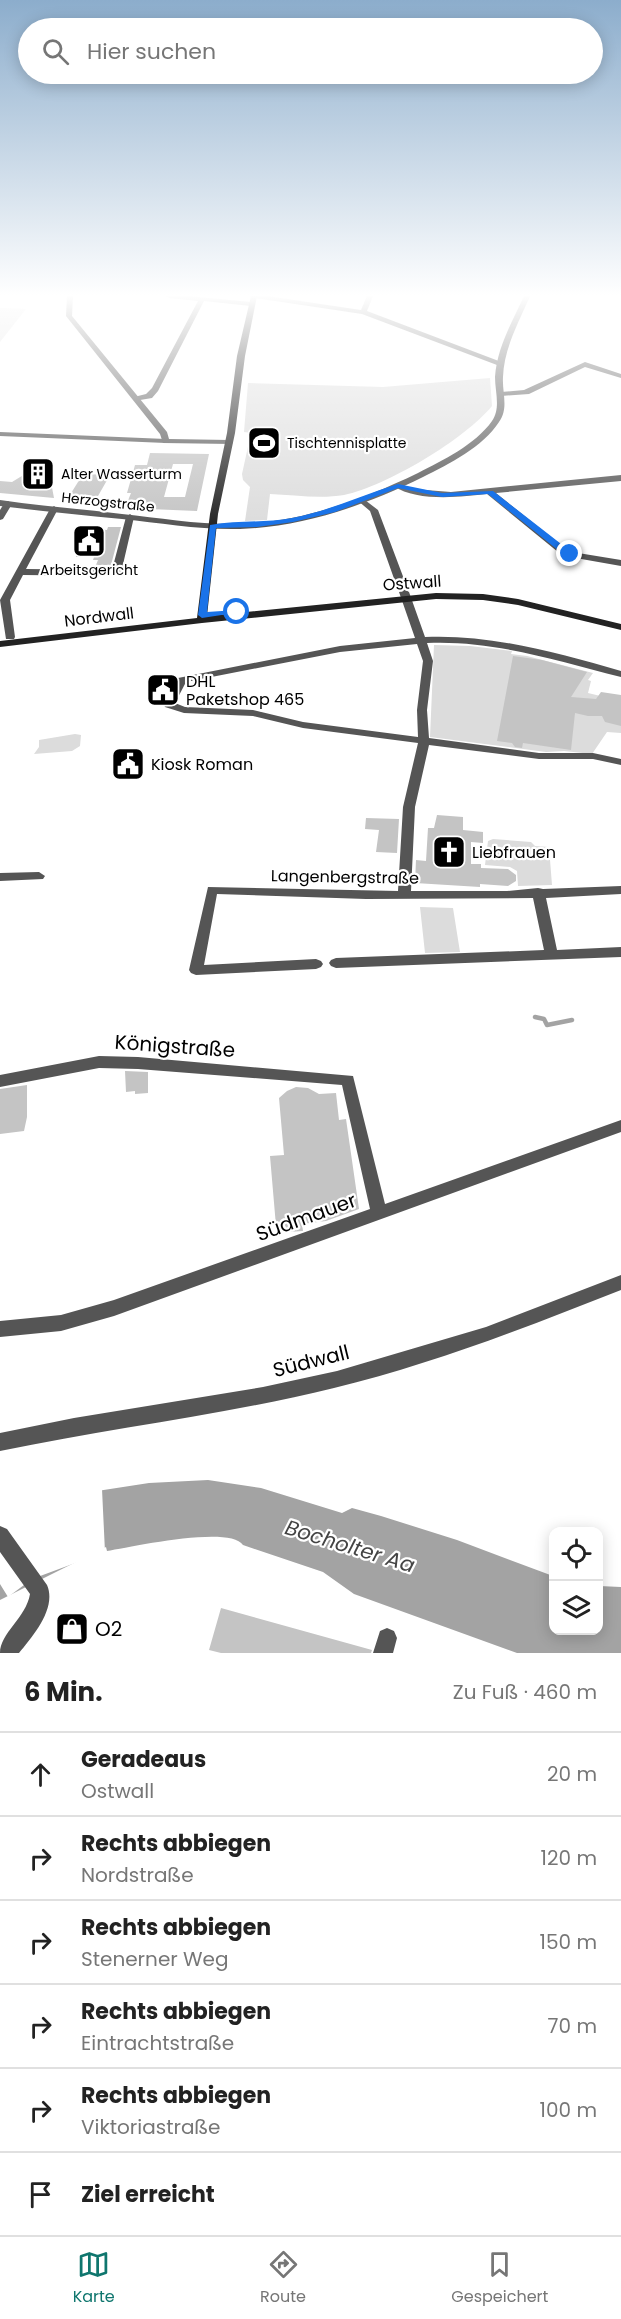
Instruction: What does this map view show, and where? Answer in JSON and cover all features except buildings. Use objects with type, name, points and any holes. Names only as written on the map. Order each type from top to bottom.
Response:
[{"type":"main road","points":[[202,617],[212,526],[229,442],[239,373]]},
{"type":"main road","name":"Ostwall","points":[[202,617],[404,592],[459,590],[495,593],[558,604],[621,621]]},
{"type":"main road","name":"Ostwall","points":[[404,592],[492,598],[535,605],[621,627]]},
{"type":"main road","name":"Nordwall","points":[[5,637],[202,617]]},
{"type":"main road","name":"Nordwall","points":[[0,644],[202,617]]},
{"type":"street","points":[[116,373],[164,434],[166,441]]},
{"type":"street","points":[[137,399],[149,396],[162,373]]},
{"type":"street","name":"Herzogstraße","points":[[4,503],[212,526],[257,525],[293,520],[361,500],[398,486],[449,459],[484,433],[498,417],[502,406],[499,373]]},
{"type":"street","points":[[501,394],[526,392],[566,373]]},
{"type":"street","points":[[0,434],[229,442]]},
{"type":"street","points":[[398,486],[432,494],[451,495],[621,478]]},
{"type":"street","points":[[408,482],[432,494]]},
{"type":"street","points":[[490,492],[561,550],[570,554],[621,563]]},
{"type":"street","points":[[361,500],[374,510],[428,661],[422,710],[424,741],[409,807],[404,895]]},
{"type":"street","points":[[0,517],[4,503]]},
{"type":"street","points":[[5,637],[5,600],[54,509]]},
{"type":"street","points":[[19,572],[116,573],[130,517]]},
{"type":"street","points":[[621,674],[511,646],[421,640],[340,651],[182,680],[169,705],[184,710],[253,713],[303,726],[539,756],[593,756],[621,762]]},
{"type":"street","points":[[0,877],[39,876]]},
{"type":"street","name":"Langenbergstraße","points":[[316,964],[196,970],[212,890],[322,895],[507,895],[621,890]]},
{"type":"street","points":[[537,892],[552,956]]},
{"type":"street","points":[[336,963],[621,952]]},
{"type":"street","name":"Königstraße","points":[[0,1082],[99,1062],[138,1063],[348,1080],[379,1213]]},
{"type":"street","name":"Südmauer","points":[[0,1329],[61,1323],[114,1308],[621,1126]]},
{"type":"street","name":"Südwall","points":[[0,1442],[74,1427],[263,1396],[337,1379],[486,1335],[621,1282]]},
{"type":"street","points":[[0,1536],[40,1592],[40,1603],[32,1618],[6,1653]]},
{"type":"shaded area","points":[[490,378],[492,406],[464,433],[424,460],[381,482],[344,495],[317,497],[270,494],[267,520],[245,521],[250,487],[243,480],[242,474],[251,433],[244,432],[248,383],[383,387]]},
{"type":"shaded area","points":[[434,645],[512,651],[511,654],[593,673],[588,680],[591,681],[588,693],[621,701],[621,733],[607,732],[592,754],[546,752],[430,737]]},
{"type":"shaded area","points":[[81,735],[80,746],[72,751],[34,754],[39,747],[39,740]]},
{"type":"shaded area","points":[[493,839],[531,842],[535,846],[549,847],[552,885],[518,886],[517,871],[510,867],[485,865],[488,841]]},
{"type":"shaded area","points":[[420,907],[453,908],[460,952],[425,953]]},
{"type":"water","name":"Bocholter Aa","points":[[208,1480],[261,1488],[342,1513],[352,1508],[457,1540],[549,1574],[549,1635],[603,1635],[603,1586],[621,1587],[621,1653],[517,1653],[354,1594],[323,1572],[243,1545],[234,1539],[220,1537],[179,1539],[107,1551],[106,1547],[0,1600],[0,1506],[149,1483]]},
{"type":"pier","points":[[102,1489],[105,1552],[32,1579],[8,1597],[0,1584],[0,1505]]},
{"type":"waterway","points":[[535,1017],[544,1019],[547,1025],[572,1020]]},
{"type":"place","name":"Tischtennisplatte","points":[[264,443]]},
{"type":"place","name":"Alter Wasserturm","points":[[38,474]]},
{"type":"place","name":"Arbeitsgericht","points":[[89,541]]},
{"type":"place","name":"DHL Paketshop 465","points":[[163,690]]},
{"type":"place","name":"Kiosk Roman","points":[[128,764]]},
{"type":"place","name":"Liebfrauen","points":[[449,852]]},
{"type":"place","name":"O2","points":[[72,1629]]},
{"type":"route","points":[[237,612],[202,615],[212,526],[257,525],[293,520],[320,514],[398,486],[412,491],[442,495],[490,492],[561,550],[570,554]]}]
